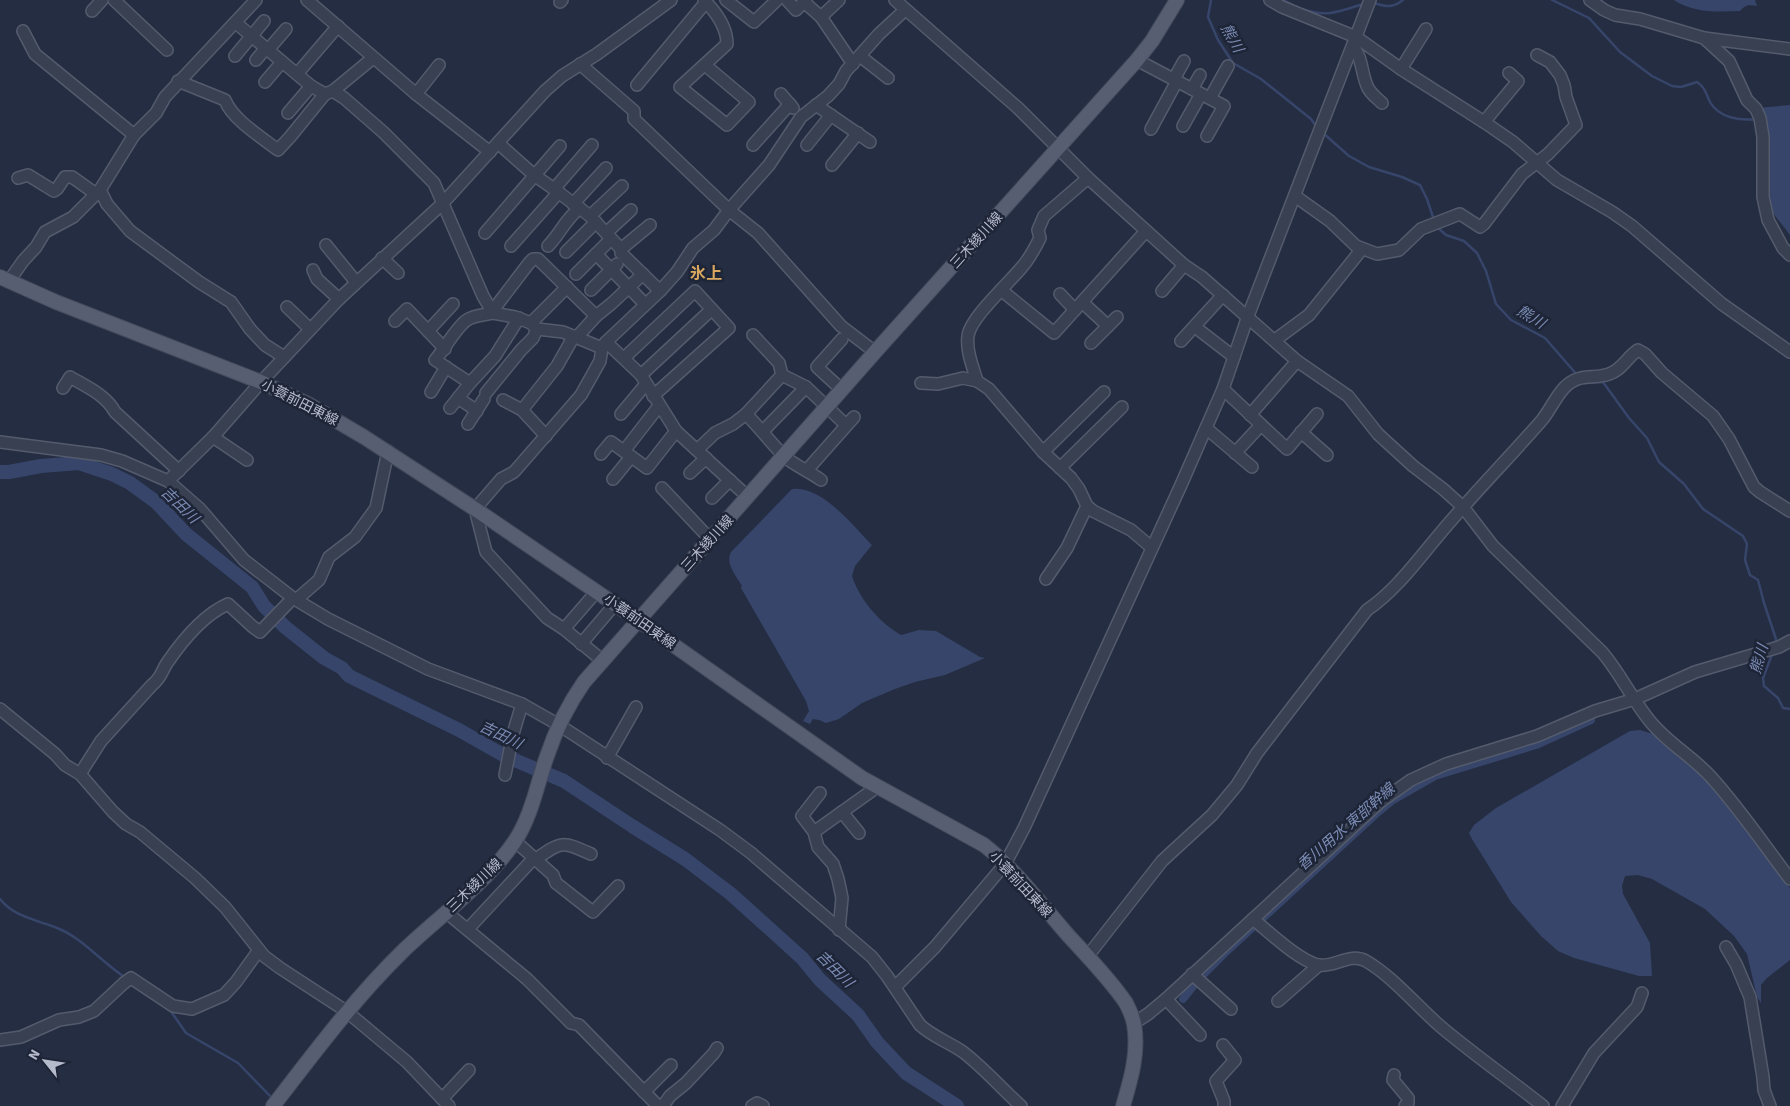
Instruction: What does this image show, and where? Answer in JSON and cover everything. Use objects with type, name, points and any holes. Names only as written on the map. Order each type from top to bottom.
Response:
[{"type":"main road","name":"三木綾川線","points":[[274,1106],[346,1011],[402,952],[492,870],[515,841],[532,805],[558,725],[573,698],[602,661],[875,352],[1137,60],[1152,41],[1177,0]]},
{"type":"main road","name":"小蓑前田東線","points":[[5,279],[56,302],[261,382],[308,404],[388,451],[597,591],[830,756],[877,787],[984,845],[1005,864],[1127,1004],[1134,1023],[1136,1046],[1134,1063],[1123,1106]]},
{"type":"street","points":[[92,11],[102,0]]},
{"type":"street","points":[[114,0],[167,50]]},
{"type":"street","points":[[5,279],[36,247],[45,232],[73,217],[98,192],[134,135],[156,113],[165,97],[178,81],[219,41],[225,31],[236,23],[256,0]]},
{"type":"street","points":[[307,0],[416,94],[557,190],[593,219],[621,249],[621,253],[660,291]]},
{"type":"street","points":[[168,481],[213,437],[261,382],[339,299],[442,204],[545,91],[562,76],[671,0]]},
{"type":"street","points":[[726,0],[754,22],[776,0]]},
{"type":"street","points":[[738,8],[747,0]]},
{"type":"street","points":[[788,0],[796,10],[805,1],[857,60],[888,78]]},
{"type":"street","points":[[821,17],[838,0]]},
{"type":"street","points":[[895,0],[1018,108],[1088,178],[1184,265],[1202,277],[1248,316],[1297,361],[1348,396],[1385,440],[1413,466],[1464,507],[1493,546],[1602,652],[1662,735],[1709,775],[1790,879]]},
{"type":"street","points":[[1270,0],[1354,41],[1484,122],[1513,142],[1557,180],[1632,226],[1722,304],[1790,352]]},
{"type":"street","points":[[895,987],[934,946],[1005,864],[1024,828],[1223,389],[1248,316],[1370,0]]},
{"type":"street","points":[[1590,0],[1615,15],[1640,19],[1704,38],[1790,49]]},
{"type":"street","points":[[637,85],[705,1],[720,20],[727,33],[727,44],[680,87],[728,125],[749,102],[705,65]]},
{"type":"street","points":[[602,661],[546,618],[486,552],[475,509],[501,479],[514,472],[581,395],[600,361],[604,345],[660,291],[677,272],[693,248],[714,230],[769,165],[801,117],[833,90],[879,34],[905,10]]},
{"type":"street","points":[[235,56],[264,21]]},
{"type":"street","points":[[236,23],[311,86],[344,98],[384,132],[434,183],[483,296],[492,312]]},
{"type":"street","points":[[297,74],[338,26]]},
{"type":"street","points":[[256,60],[286,29]]},
{"type":"street","points":[[1401,69],[1426,29]]},
{"type":"street","points":[[23,31],[35,54],[134,135]]},
{"type":"street","points":[[1704,38],[1728,62],[1747,100],[1756,109],[1760,118],[1764,137],[1763,197],[1768,220],[1783,248],[1790,255]]},
{"type":"street","points":[[1354,41],[1367,86],[1371,94],[1382,102]]},
{"type":"street","points":[[1295,196],[1330,221],[1356,246],[1377,254],[1399,250],[1421,229],[1460,214],[1480,227],[1522,174],[1563,140],[1576,124],[1560,74],[1550,62],[1537,55]]},
{"type":"street","points":[[178,81],[225,100],[227,107],[251,130],[278,150],[329,93],[373,58]]},
{"type":"street","points":[[1137,60],[1224,106],[1207,136]]},
{"type":"street","points":[[1151,129],[1184,61]]},
{"type":"street","points":[[265,82],[282,62]]},
{"type":"street","points":[[580,64],[634,111],[634,119],[729,210],[758,232],[841,326],[875,352]]},
{"type":"street","points":[[416,94],[439,65]]},
{"type":"street","points":[[1183,126],[1201,94],[1228,66]]},
{"type":"street","points":[[1484,122],[1518,81],[1509,73]]},
{"type":"street","points":[[1200,75],[1201,94]]},
{"type":"street","points":[[288,114],[311,86]]},
{"type":"street","points":[[781,94],[801,117]]},
{"type":"street","points":[[753,145],[790,104]]},
{"type":"street","points":[[816,105],[870,142]]},
{"type":"street","points":[[807,144],[831,115]]},
{"type":"street","points":[[773,121],[788,136]]},
{"type":"street","points":[[832,165],[858,133]]},
{"type":"street","points":[[511,246],[592,145]]},
{"type":"street","points":[[485,233],[560,146]]},
{"type":"street","points":[[548,246],[557,237],[576,206],[606,168]]},
{"type":"street","points":[[18,178],[28,175],[54,191],[65,178],[72,177],[98,192],[130,231],[198,282],[231,302],[250,329],[265,345],[284,357]]},
{"type":"street","points":[[977,381],[968,348],[968,334],[974,322],[1023,266],[1034,250],[1040,238],[1038,230],[1044,216],[1088,178]]},
{"type":"street","points":[[566,252],[622,186]]},
{"type":"street","points":[[576,274],[596,254],[608,236],[631,210]]},
{"type":"street","points":[[621,249],[650,225]]},
{"type":"street","points":[[1001,290],[1054,333],[1146,231]]},
{"type":"street","points":[[326,245],[356,282]]},
{"type":"street","points":[[1275,340],[1309,315],[1362,249]]},
{"type":"street","points":[[596,254],[614,266],[645,304]]},
{"type":"street","points":[[382,258],[398,273]]},
{"type":"street","points":[[492,312],[533,259],[538,259],[596,316]]},
{"type":"street","points":[[1162,291],[1184,265]]},
{"type":"street","points":[[591,290],[614,266]]},
{"type":"street","points":[[313,270],[318,279],[339,299]]},
{"type":"street","points":[[522,410],[557,366],[575,336],[643,274]]},
{"type":"street","points":[[468,424],[485,396],[521,350],[533,338],[534,326],[567,288]]},
{"type":"street","points":[[613,480],[656,401],[728,328],[695,291],[624,358]]},
{"type":"street","points":[[1060,294],[1108,326]]},
{"type":"street","points":[[1181,342],[1223,295]]},
{"type":"street","points":[[428,331],[453,304]]},
{"type":"street","points":[[287,307],[310,329]]},
{"type":"street","points":[[395,321],[407,309],[445,349]]},
{"type":"street","points":[[621,414],[643,380],[712,310]]},
{"type":"street","points":[[470,383],[435,360],[461,325],[476,316],[492,312],[519,318],[534,326],[563,332],[604,345],[624,358],[643,380],[676,432],[748,496]]},
{"type":"street","points":[[1091,343],[1117,317]]},
{"type":"street","points":[[450,408],[495,356],[519,318]]},
{"type":"street","points":[[1194,327],[1234,357]]},
{"type":"street","points":[[753,335],[779,363],[782,374],[806,387],[828,406],[850,421],[807,470]]},
{"type":"street","points":[[842,340],[817,367],[842,390]]},
{"type":"street","points":[[1087,957],[1162,860],[1212,815],[1367,610],[1376,604],[1414,566],[1544,418],[1564,388],[1580,378],[1617,372],[1632,354],[1638,350],[1645,354],[1662,373],[1713,416],[1729,439],[1754,487],[1790,511]]},
{"type":"street","points":[[1250,415],[1297,361]]},
{"type":"street","points":[[432,392],[446,367]]},
{"type":"street","points":[[697,450],[715,433],[733,424],[746,414],[782,374]]},
{"type":"street","points":[[63,388],[70,378],[94,390],[111,404],[115,412],[179,471]]},
{"type":"street","points":[[921,383],[938,384],[964,378],[977,381],[989,389],[1043,452],[1071,478],[1087,506],[1093,511],[1131,530],[1152,547]]},
{"type":"street","points":[[762,431],[806,387]]},
{"type":"street","points":[[1223,389],[1287,449],[1317,414]]},
{"type":"street","points":[[1043,452],[1104,392]]},
{"type":"street","points":[[458,398],[477,411]]},
{"type":"street","points":[[503,400],[522,410],[546,436]]},
{"type":"street","points":[[1060,468],[1122,407]]},
{"type":"street","points":[[746,414],[784,456],[800,468],[807,470],[822,480]]},
{"type":"street","points":[[1235,453],[1261,425]]},
{"type":"street","points":[[1206,428],[1252,468]]},
{"type":"street","points":[[601,454],[611,442],[646,468],[676,432]]},
{"type":"street","points":[[1301,432],[1327,455]]},
{"type":"street","points":[[213,437],[247,460]]},
{"type":"street","points":[[0,442],[101,455],[131,464],[168,481],[200,509],[244,560],[295,599],[328,619],[428,669],[522,704],[558,725],[606,758],[720,830],[751,853],[872,957],[927,1031],[934,1037],[962,1051],[1021,1106]]},
{"type":"street","points":[[80,774],[101,741],[152,685],[160,679],[166,665],[188,636],[218,608],[228,604],[260,632],[284,607],[319,580],[329,557],[355,537],[365,526],[376,508],[388,451]]},
{"type":"street","points":[[690,473],[706,458]]},
{"type":"street","points":[[712,498],[730,480]]},
{"type":"street","points":[[662,488],[710,539]]},
{"type":"street","points":[[1046,579],[1067,548],[1087,506]]},
{"type":"street","points":[[564,630],[597,591]]},
{"type":"street","points":[[581,644],[615,604]]},
{"type":"street","points":[[1134,1023],[1196,978],[1380,802],[1411,780],[1446,764],[1519,742],[1595,711],[1635,699],[1695,672],[1774,648],[1790,641]]},
{"type":"street","points":[[505,772],[522,704]]},
{"type":"street","points":[[606,758],[636,707]]},
{"type":"street","points":[[0,709],[55,754],[65,765],[80,774],[113,812],[194,878],[225,907],[259,950],[280,968],[346,1011],[407,1062],[447,1104],[469,1070]]},
{"type":"street","points":[[814,832],[877,787]]},
{"type":"street","points":[[820,792],[802,816],[814,832],[818,847],[833,864],[838,879],[842,898],[839,930]]},
{"type":"street","points":[[842,812],[859,833]]},
{"type":"street","points":[[515,841],[553,876],[556,883],[593,912],[618,886]]},
{"type":"street","points":[[468,929],[535,859],[554,846],[564,844],[592,854]]},
{"type":"street","points":[[446,912],[527,979],[571,1022],[579,1025],[658,1106]]},
{"type":"street","points":[[1256,922],[1305,960],[1318,965],[1330,965],[1352,958],[1364,960],[1378,969],[1439,1025],[1543,1106]]},
{"type":"street","points":[[1726,947],[1736,964],[1750,997],[1764,1090],[1770,1106]]},
{"type":"street","points":[[0,1040],[21,1037],[59,1020],[79,1017],[94,1011],[131,978],[173,1006],[192,1009],[224,995],[259,950]]},
{"type":"street","points":[[1278,1000],[1318,965]]},
{"type":"street","points":[[1196,978],[1231,1009]]},
{"type":"street","points":[[1562,1106],[1594,1053],[1637,1007],[1642,993]]},
{"type":"street","points":[[1166,999],[1200,1034]]},
{"type":"street","points":[[1222,1045],[1236,1060],[1216,1081],[1224,1101],[1224,1106]]},
{"type":"street","points":[[663,1106],[670,1096],[686,1083],[714,1053],[716,1048]]},
{"type":"street","points":[[644,1092],[671,1065]]},
{"type":"street","points":[[1394,1075],[1393,1080],[1395,1084],[1408,1098],[1408,1103],[1405,1106]]},
{"type":"street","points":[[752,1106],[757,1103],[763,1106]]},
{"type":"water","points":[[1674,0],[1755,0],[1757,6],[1744,7],[1740,11],[1714,11],[1689,7]]},
{"type":"water","points":[[1790,105],[1790,235],[1769,208],[1757,108]]},
{"type":"water","points":[[792,489],[803,489],[825,500],[836,508],[872,545],[855,566],[852,576],[865,602],[885,624],[901,635],[919,630],[936,631],[980,657],[985,658],[945,675],[895,689],[862,703],[839,719],[826,723],[813,719],[810,724],[803,721],[809,711],[806,701],[741,588],[742,586],[729,561],[731,552]]},
{"type":"water","points":[[1640,730],[1653,734],[1668,748],[1690,763],[1713,785],[1790,888],[1790,960],[1761,985],[1761,1003],[1757,997],[1747,954],[1734,936],[1705,909],[1652,879],[1638,875],[1625,876],[1622,886],[1623,894],[1650,943],[1652,976],[1639,976],[1574,958],[1558,951],[1541,936],[1511,902],[1469,833],[1474,825],[1496,808],[1630,731]]},
{"type":"waterway","name":"熊川","points":[[1211,0],[1208,17],[1218,40],[1233,63],[1261,79],[1311,119],[1317,128]]},
{"type":"waterway","points":[[1283,0],[1297,7]]},
{"type":"waterway","points":[[1374,3],[1389,6],[1403,0]]},
{"type":"waterway","points":[[1552,0],[1589,18],[1620,52],[1652,76],[1672,86],[1681,87],[1697,82],[1704,88],[1710,102],[1719,112],[1737,119],[1757,119]]},
{"type":"waterway","points":[[1302,9],[1311,12],[1333,13],[1363,4]]},
{"type":"waterway","name":"熊川","points":[[1323,133],[1349,156],[1369,167],[1402,177],[1420,185],[1434,220]]},
{"type":"waterway","name":"熊川","points":[[1437,227],[1446,235],[1464,241],[1477,253],[1486,271],[1496,304],[1511,320],[1545,338],[1578,376]]},
{"type":"waterway","name":"熊川","points":[[1583,382],[1603,382],[1629,418],[1647,438],[1659,462],[1684,484],[1703,509],[1743,536],[1747,544],[1745,560],[1750,575],[1758,580],[1776,639],[1775,644]]},
{"type":"waterway","name":"吉田川","points":[[0,472],[79,463],[112,474],[130,483],[156,502],[186,534],[252,587],[264,606],[285,627],[324,658],[342,668],[349,676],[459,730],[505,756],[564,781],[685,859],[731,894],[802,958],[820,980],[858,1015],[877,1042],[906,1073],[957,1106]]},
{"type":"waterway","name":"熊川","points":[[1773,652],[1763,678],[1764,686],[1778,698],[1783,708],[1790,709]]},
{"type":"waterway","name":"香川用水 東部幹線","points":[[1183,999],[1199,979],[1227,951],[1393,800],[1435,776],[1536,745],[1591,720]]},
{"type":"waterway","points":[[0,899],[19,914],[66,932],[126,978]]},
{"type":"waterway","points":[[170,1010],[186,1033],[238,1063],[271,1097]]},
{"type":"district","name":"氷上","points":[[706,273]]}]
